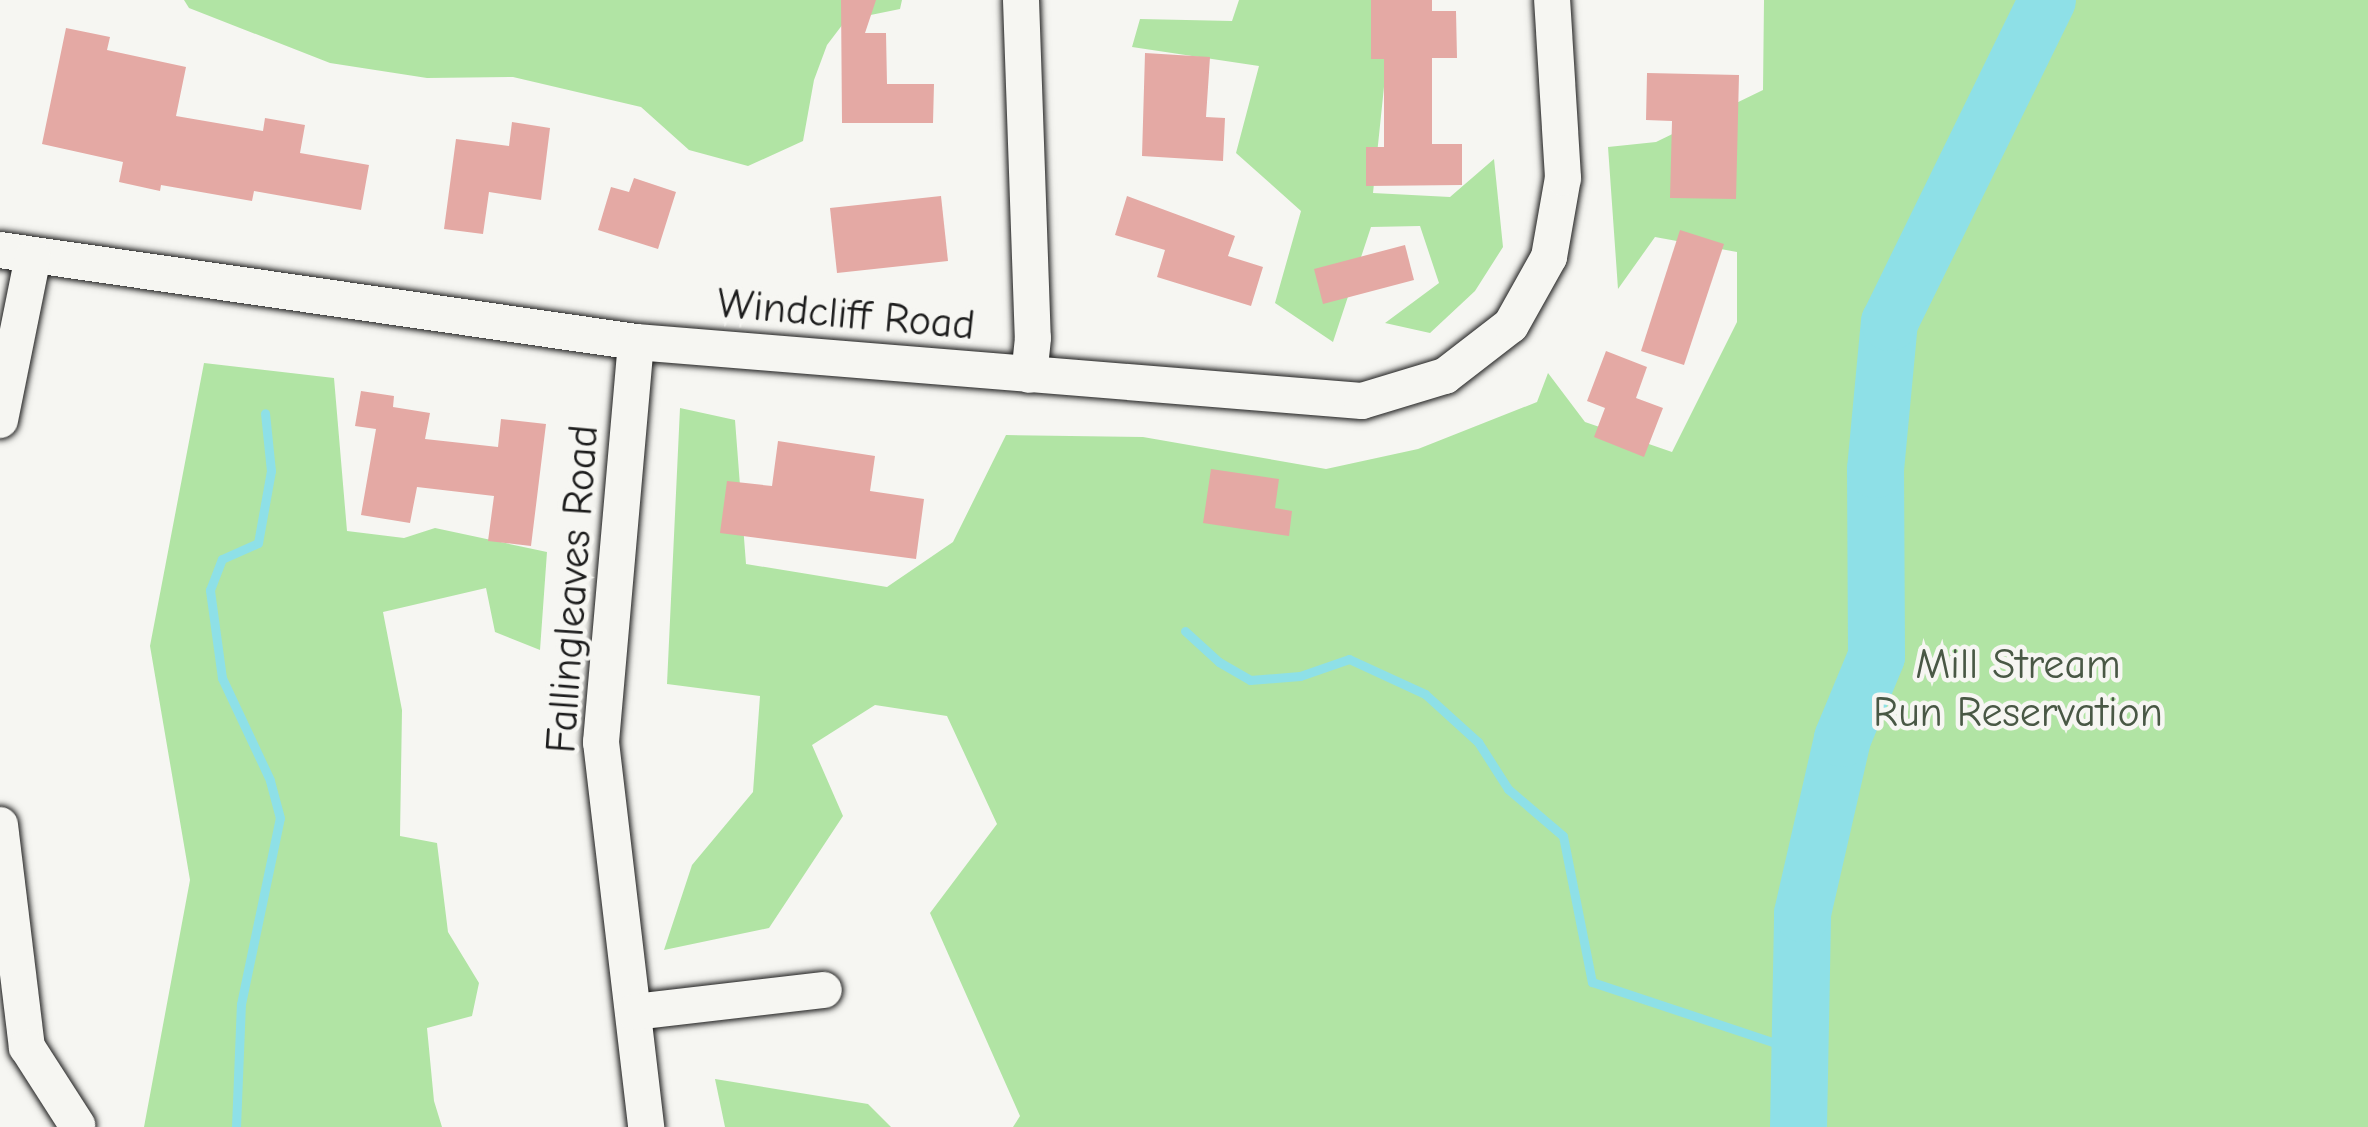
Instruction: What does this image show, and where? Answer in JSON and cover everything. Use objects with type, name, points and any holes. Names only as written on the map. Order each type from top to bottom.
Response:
[{"type":"street","points":[[1021,0],[1033,338],[1029,375]]},
{"type":"street","name":"Windcliff Road","points":[[17,253],[636,342],[1362,401],[1445,376],[1511,325],[1549,257],[1562,178],[1552,0]]},
{"type":"street","points":[[0,420],[17,253]]},
{"type":"street","name":"Fallingleaves Road","points":[[636,342],[602,742],[646,1127]]},
{"type":"street","points":[[0,825],[27,1047],[76,1125]]},
{"type":"street","points":[[634,1012],[824,990]]},
{"type":"green space","points":[[184,0],[902,0],[900,9],[846,20],[827,45],[814,80],[803,141],[748,166],[689,150],[641,107],[513,77],[427,78],[330,63],[189,8]]},
{"type":"green space","points":[[1239,0],[1393,0],[1373,193],[1450,197],[1494,159],[1503,247],[1475,291],[1430,333],[1385,323],[1439,283],[1420,226],[1371,227],[1333,342],[1275,303],[1301,211],[1236,153],[1259,66],[1132,47],[1140,19],[1232,21]]},
{"type":"green space","name":"Mill Stream Run Reservation","points":[[1764,0],[2368,0],[2368,1127],[1013,1127],[1020,1116],[930,913],[997,824],[947,716],[875,705],[812,745],[843,816],[769,928],[664,950],[692,865],[753,792],[760,696],[667,684],[680,408],[735,420],[746,564],[887,587],[953,542],[1006,435],[1143,437],[1326,469],[1418,449],[1537,402],[1548,373],[1585,422],[1672,452],[1737,322],[1737,252],[1655,237],[1618,289],[1608,147],[1656,142],[1763,90]]},
{"type":"green space","points":[[204,363],[334,378],[347,531],[404,538],[435,528],[547,552],[540,650],[495,632],[486,588],[383,612],[402,710],[400,836],[437,843],[448,932],[479,983],[472,1016],[427,1028],[434,1101],[442,1127],[144,1127],[190,880],[150,646]]},
{"type":"green space","points":[[715,1079],[868,1104],[891,1127],[725,1127]]},
{"type":"building","points":[[841,0],[876,0],[865,33],[886,33],[887,84],[934,84],[933,123],[842,123]]},
{"type":"building","points":[[1371,0],[1432,0],[1432,11],[1456,11],[1457,58],[1432,58],[1432,144],[1462,144],[1462,185],[1366,186],[1366,147],[1384,147],[1384,59],[1371,59]]},
{"type":"building","points":[[66,28],[110,37],[107,50],[186,67],[176,116],[263,131],[265,118],[305,125],[300,153],[369,165],[361,210],[254,191],[252,201],[161,185],[160,191],[119,182],[123,162],[42,144]]},
{"type":"building","points":[[1145,53],[1210,57],[1206,117],[1225,118],[1223,161],[1142,156]]},
{"type":"building","points":[[1647,73],[1739,75],[1736,199],[1670,198],[1672,121],[1646,120]]},
{"type":"building","points":[[512,122],[550,128],[541,200],[489,192],[483,234],[444,229],[456,139],[509,146]]},
{"type":"building","points":[[634,178],[676,192],[658,249],[598,230],[611,187],[629,192]]},
{"type":"building","points":[[941,196],[948,261],[837,273],[830,208]]},
{"type":"building","points":[[1127,196],[1235,236],[1228,256],[1263,267],[1251,306],[1157,277],[1165,250],[1115,235]]},
{"type":"building","points":[[1680,230],[1724,244],[1684,365],[1641,351]]},
{"type":"building","points":[[1405,245],[1414,280],[1323,304],[1314,269]]},
{"type":"building","points":[[1606,351],[1647,367],[1636,398],[1663,408],[1644,457],[1594,437],[1605,408],[1587,401]]},
{"type":"building","points":[[361,391],[394,396],[393,407],[430,413],[425,439],[498,447],[501,419],[546,424],[531,546],[488,541],[494,496],[417,487],[410,523],[361,515],[376,429],[355,426]]},
{"type":"building","points":[[778,441],[875,456],[870,491],[924,499],[916,559],[720,533],[727,481],[772,486]]},
{"type":"building","points":[[1211,469],[1279,479],[1275,508],[1292,511],[1289,536],[1203,523]]},
{"type":"waterway","points":[[1798,1127],[1802,913],[1842,738],[1876,656],[1875,469],[1889,322],[2047,0]]},
{"type":"waterway","points":[[236,1127],[241,1004],[280,818],[270,780],[222,678],[210,590],[222,559],[258,543],[271,471],[265,413]]},
{"type":"waterway","points":[[1185,631],[1219,662],[1250,680],[1300,676],[1349,659],[1425,694],[1478,742],[1508,789],[1563,836],[1592,982],[1800,1051]]}]
